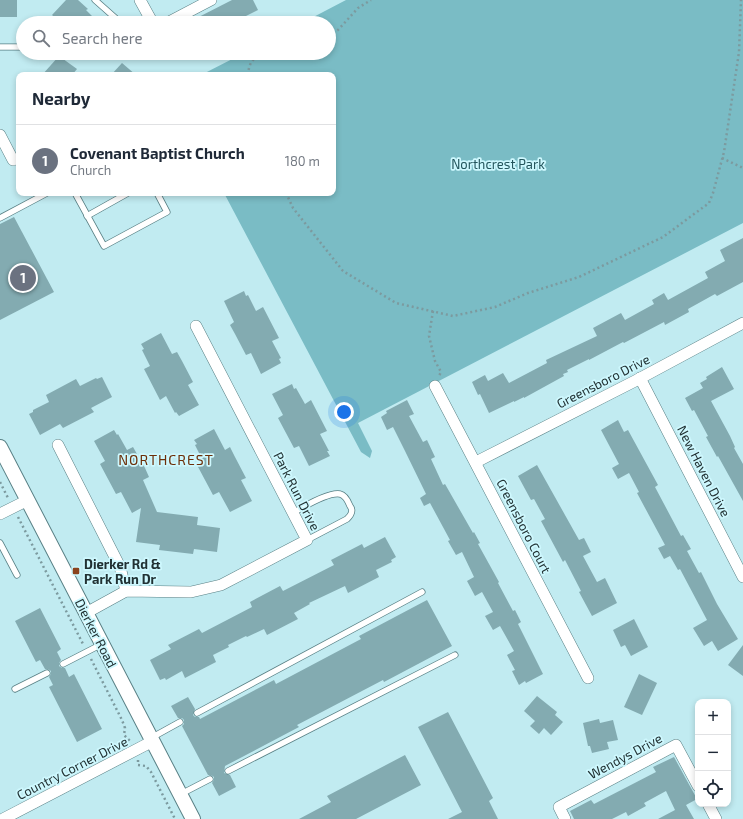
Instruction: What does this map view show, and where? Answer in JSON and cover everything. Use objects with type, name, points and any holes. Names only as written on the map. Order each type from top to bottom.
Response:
[{"type":"street","points":[[140,0],[149,16]]},
{"type":"street","points":[[180,16],[211,0]]},
{"type":"street","points":[[0,135],[13,160]]},
{"type":"street","name":"Greensboro Drive","points":[[476,462],[640,378],[743,323]]},
{"type":"street","name":"Park Run Drive","points":[[86,613],[126,591],[191,592],[221,585],[307,540],[196,326]]},
{"type":"street","name":"New Haven Drive","points":[[640,378],[743,577]]},
{"type":"street","name":"Greensboro Court","points":[[435,386],[588,678]]},
{"type":"street","points":[[58,445],[120,567],[126,591]]},
{"type":"street","name":"Dierker Road","points":[[0,447],[193,819]]},
{"type":"street","points":[[0,514],[28,500]]},
{"type":"street","name":"Country Corner Drive","points":[[3,819],[152,740]]},
{"type":"street","name":"Wendys Drive","points":[[565,819],[559,807],[676,745],[695,780]]},
{"type":"street","points":[[710,807],[716,819]]},
{"type":"lane","points":[[95,0],[113,16]]},
{"type":"lane","points":[[0,46],[16,47]]},
{"type":"lane","points":[[0,218],[41,196]]},
{"type":"lane","points":[[77,196],[104,246],[167,212],[158,196]]},
{"type":"lane","points":[[87,216],[123,196]]},
{"type":"lane","points":[[293,513],[330,495],[339,494],[343,496],[352,508],[352,514],[347,519],[307,540]]},
{"type":"lane","points":[[0,542],[17,575]]},
{"type":"lane","points":[[197,713],[422,592]]},
{"type":"lane","points":[[63,664],[102,644]]},
{"type":"lane","points":[[228,771],[455,655]]},
{"type":"lane","points":[[16,689],[47,673]]},
{"type":"lane","points":[[152,740],[180,722]]},
{"type":"lane","points":[[181,795],[210,779]]},
{"type":"path","points":[[336,31],[358,8],[371,0]]},
{"type":"path","points":[[287,196],[293,208],[343,271],[396,303],[453,316],[495,307],[528,293],[579,278],[663,237],[709,203],[714,193],[722,158],[739,52],[741,0]]},
{"type":"path","points":[[248,72],[253,60]]},
{"type":"path","points":[[722,158],[743,168]]},
{"type":"path","points":[[433,311],[429,336],[434,361],[441,372],[435,386]]},
{"type":"green space","name":"Northcrest Park","points":[[346,0],[743,0],[743,223],[358,423],[372,451],[370,458],[361,452],[226,196],[336,196],[336,72],[207,72],[230,60],[336,60],[336,16],[315,16]]},
{"type":"building","points":[[0,0],[17,0],[16,17],[0,17]]},
{"type":"building","points":[[66,0],[78,0],[88,9],[86,10],[92,16],[53,16],[52,15]]},
{"type":"building","points":[[232,0],[253,0],[258,10],[246,16],[201,16]]},
{"type":"building","points":[[55,60],[65,60],[77,69],[74,72],[45,72]]},
{"type":"building","points":[[122,63],[132,72],[114,72]]},
{"type":"building","points":[[14,217],[54,292],[0,320],[0,224]]},
{"type":"building","points":[[743,238],[743,282],[717,296],[715,294],[688,309],[689,312],[665,325],[664,322],[567,370],[568,372],[563,374],[564,376],[524,398],[489,413],[480,394],[478,395],[472,382],[485,375],[488,381],[503,373],[509,383],[547,363],[546,360],[597,336],[593,328],[621,313],[625,320],[654,304],[652,300],[664,293],[668,300],[708,278],[705,272],[725,261],[720,250]]},
{"type":"building","points":[[244,291],[246,296],[248,295],[256,311],[263,307],[279,338],[272,341],[281,358],[279,359],[281,363],[261,374],[251,353],[246,355],[230,325],[234,322],[224,301]]},
{"type":"building","points":[[161,333],[172,354],[177,352],[182,361],[193,382],[188,385],[199,405],[179,416],[176,412],[175,413],[166,396],[160,400],[144,369],[150,366],[142,350],[144,349],[141,344]]},
{"type":"building","points":[[722,367],[734,389],[711,401],[743,464],[743,501],[706,437],[708,436],[694,410],[692,411],[685,398],[703,388],[700,383],[707,379],[706,377]]},
{"type":"building","points":[[102,377],[112,397],[91,408],[94,412],[63,428],[60,424],[40,435],[29,414],[33,412],[33,410],[49,402],[46,395],[76,379],[80,386],[96,378]]},
{"type":"building","points":[[292,384],[305,404],[311,400],[327,431],[320,434],[330,456],[309,466],[299,446],[294,448],[278,418],[283,415],[272,394]]},
{"type":"building","points":[[407,400],[414,414],[409,416],[423,442],[427,440],[435,457],[431,459],[443,485],[445,484],[480,543],[478,544],[499,582],[498,583],[513,611],[515,610],[521,622],[518,624],[543,674],[526,683],[525,681],[519,685],[512,671],[515,670],[507,655],[514,651],[500,626],[493,630],[485,616],[493,612],[482,592],[475,596],[467,581],[474,577],[462,552],[456,555],[448,541],[450,540],[430,503],[424,506],[420,498],[426,494],[393,427],[387,430],[381,417],[387,413],[386,411]]},
{"type":"building","points":[[618,420],[624,432],[628,430],[658,485],[655,487],[681,536],[683,535],[691,549],[687,551],[699,573],[701,572],[717,604],[738,639],[718,651],[712,641],[704,646],[693,628],[707,620],[680,569],[678,570],[670,556],[664,559],[658,548],[665,545],[637,493],[639,492],[629,473],[618,479],[612,468],[619,464],[601,430]]},
{"type":"building","points":[[214,429],[225,450],[230,447],[246,478],[241,480],[252,501],[230,512],[219,492],[213,495],[197,465],[203,461],[194,440]]},
{"type":"building","points":[[114,430],[127,450],[133,447],[145,468],[149,477],[143,480],[157,512],[198,517],[197,525],[220,528],[217,552],[194,549],[193,554],[159,550],[160,545],[136,542],[141,508],[132,513],[121,492],[116,494],[100,464],[105,461],[94,441]]},
{"type":"building","points":[[537,465],[579,540],[584,538],[591,552],[583,556],[597,582],[605,578],[617,603],[592,616],[579,592],[581,591],[565,560],[563,562],[541,521],[545,519],[534,499],[531,500],[518,476]]},
{"type":"building","points":[[385,537],[396,557],[391,560],[392,562],[376,570],[379,577],[348,593],[345,586],[309,603],[310,604],[294,613],[298,619],[267,635],[264,629],[228,645],[229,647],[213,655],[216,662],[185,678],[182,671],[166,680],[165,678],[160,680],[150,660],[171,649],[168,645],[199,629],[202,633],[252,607],[250,602],[280,586],[283,591],[334,565],[331,560],[362,544],[364,548]]},
{"type":"building","points":[[427,600],[452,646],[297,725],[299,727],[225,766],[224,773],[230,775],[236,787],[219,796],[212,783],[214,777],[208,775],[182,726],[184,724],[184,720],[182,718],[178,718],[171,706],[188,697],[195,709],[193,715],[195,717],[199,717],[200,719],[274,680],[276,684],[361,639],[359,636]]},
{"type":"building","points":[[40,608],[61,649],[57,652],[61,660],[59,666],[65,668],[69,677],[74,674],[102,729],[77,742],[49,687],[53,685],[49,677],[51,671],[45,669],[40,660],[36,662],[15,621]]},
{"type":"building","points":[[634,619],[648,647],[631,656],[625,645],[621,647],[613,630]]},
{"type":"building","points":[[743,645],[743,676],[728,665]]},
{"type":"building","points":[[639,674],[657,683],[642,715],[624,707]]},
{"type":"building","points":[[537,696],[557,712],[555,715],[563,722],[551,735],[544,728],[539,734],[530,726],[535,721],[524,711]]},
{"type":"building","points":[[448,712],[493,798],[489,801],[498,819],[448,819],[462,812],[418,727]]},
{"type":"building","points":[[599,719],[600,723],[613,720],[618,740],[607,742],[609,749],[592,753],[590,746],[588,746],[583,723]]},
{"type":"building","points":[[405,755],[421,785],[356,819],[299,819],[331,802],[327,796]]},
{"type":"building","points":[[674,757],[695,795],[695,800],[686,805],[694,819],[658,819],[675,810],[666,791],[644,803],[646,806],[628,816],[626,812],[612,819],[574,819],[570,811],[591,800],[594,804],[656,772],[653,767]]},
{"type":"place","name":"Covenant Baptist Church","points":[[23,278]]},
{"type":"place","name":"Dierker Rd & Park Run Dr","points":[[76,571]]},
{"type":"district","name":"NORTHCREST","points":[[166,460]]}]
